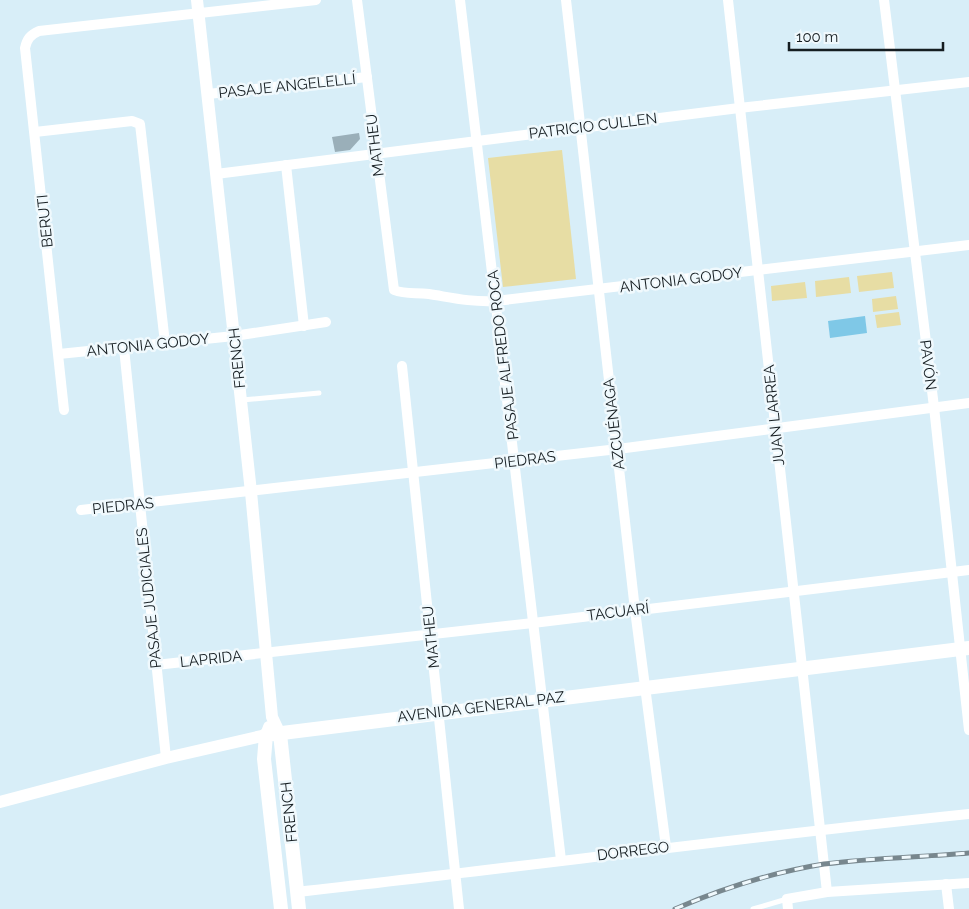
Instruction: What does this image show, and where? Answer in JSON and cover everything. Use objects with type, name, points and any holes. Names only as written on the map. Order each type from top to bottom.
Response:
[{"type":"main road","name":"AVENIDA GENERAL PAZ","points":[[266,734],[280,734],[541,699],[964,649]]},
{"type":"main road","name":"FRENCH","points":[[266,734],[264,759],[281,909]]},
{"type":"main road","name":"FRENCH","points":[[280,734],[299,909]]},
{"type":"street","name":"FRENCH","points":[[197,0],[251,492],[272,717],[280,734]]},
{"type":"street","points":[[198,14],[316,0]]},
{"type":"street","name":"MATHEU","points":[[357,0],[394,290]]},
{"type":"street","name":"PASAJE ALFREDO ROCA","points":[[460,0],[561,860]]},
{"type":"street","name":"AZCUÉNAGA","points":[[566,0],[635,610],[666,847]]},
{"type":"street","name":"JUAN LARREA","points":[[728,0],[776,429],[800,668],[827,892]]},
{"type":"street","name":"PAVÓN","points":[[884,0],[934,407],[950,572],[964,649],[969,730]]},
{"type":"street","name":"BERUTI","points":[[64,410],[25,48],[31,35],[39,32],[198,14]]},
{"type":"street","name":"PASAJE ANGELELLÍ","points":[[208,94],[367,77]]},
{"type":"street","name":"PATRICIO CULLEN","points":[[216,174],[739,108],[969,82]]},
{"type":"street","points":[[35,132],[132,121],[140,124],[165,343]]},
{"type":"street","points":[[286,165],[304,326]]},
{"type":"street","name":"ANTONIA GODOY","points":[[394,290],[404,294],[428,294],[469,302],[496,301],[969,245]]},
{"type":"street","name":"ANTONIA GODOY","points":[[59,354],[234,336],[326,322]]},
{"type":"street","name":"PASAJE JUDICIALES","points":[[124,348],[166,758]]},
{"type":"street","name":"MATHEU","points":[[402,366],[459,909]]},
{"type":"street","name":"PIEDRAS","points":[[81,510],[515,462],[969,403]]},
{"type":"street","name":"TACUARÍ","points":[[266,653],[533,623],[792,590],[969,570]]},
{"type":"street","name":"LAPRIDA","points":[[156,665],[266,653]]},
{"type":"street","name":"FRENCH","points":[[266,734],[272,717]]},
{"type":"street","name":"AVENIDA GENERAL PAZ","points":[[0,802],[166,758],[266,734]]},
{"type":"street","name":"DORREGO","points":[[298,892],[818,829],[969,814]]},
{"type":"street","points":[[788,904],[827,892],[969,883]]},
{"type":"street","points":[[946,884],[949,909]]},
{"type":"lane","points":[[241,400],[320,393]]},
{"type":"lane","points":[[753,909],[788,904]]},
{"type":"shaded area","points":[[562,150],[576,279],[503,287],[488,158]]},
{"type":"shaded area","points":[[892,272],[894,288],[859,292],[857,276]]},
{"type":"shaded area","points":[[849,277],[851,293],[816,297],[815,281]]},
{"type":"shaded area","points":[[805,282],[807,298],[772,301],[771,286]]},
{"type":"shaded area","points":[[896,296],[898,309],[873,312],[872,299]]},
{"type":"shaded area","points":[[899,312],[901,325],[877,328],[875,315]]},
{"type":"water","points":[[865,316],[867,333],[830,338],[828,321]]},
{"type":"building","points":[[359,133],[360,139],[350,150],[335,152],[332,137]]},
{"type":"railway","points":[[675,909],[748,882],[805,867],[860,860],[969,853]]}]
